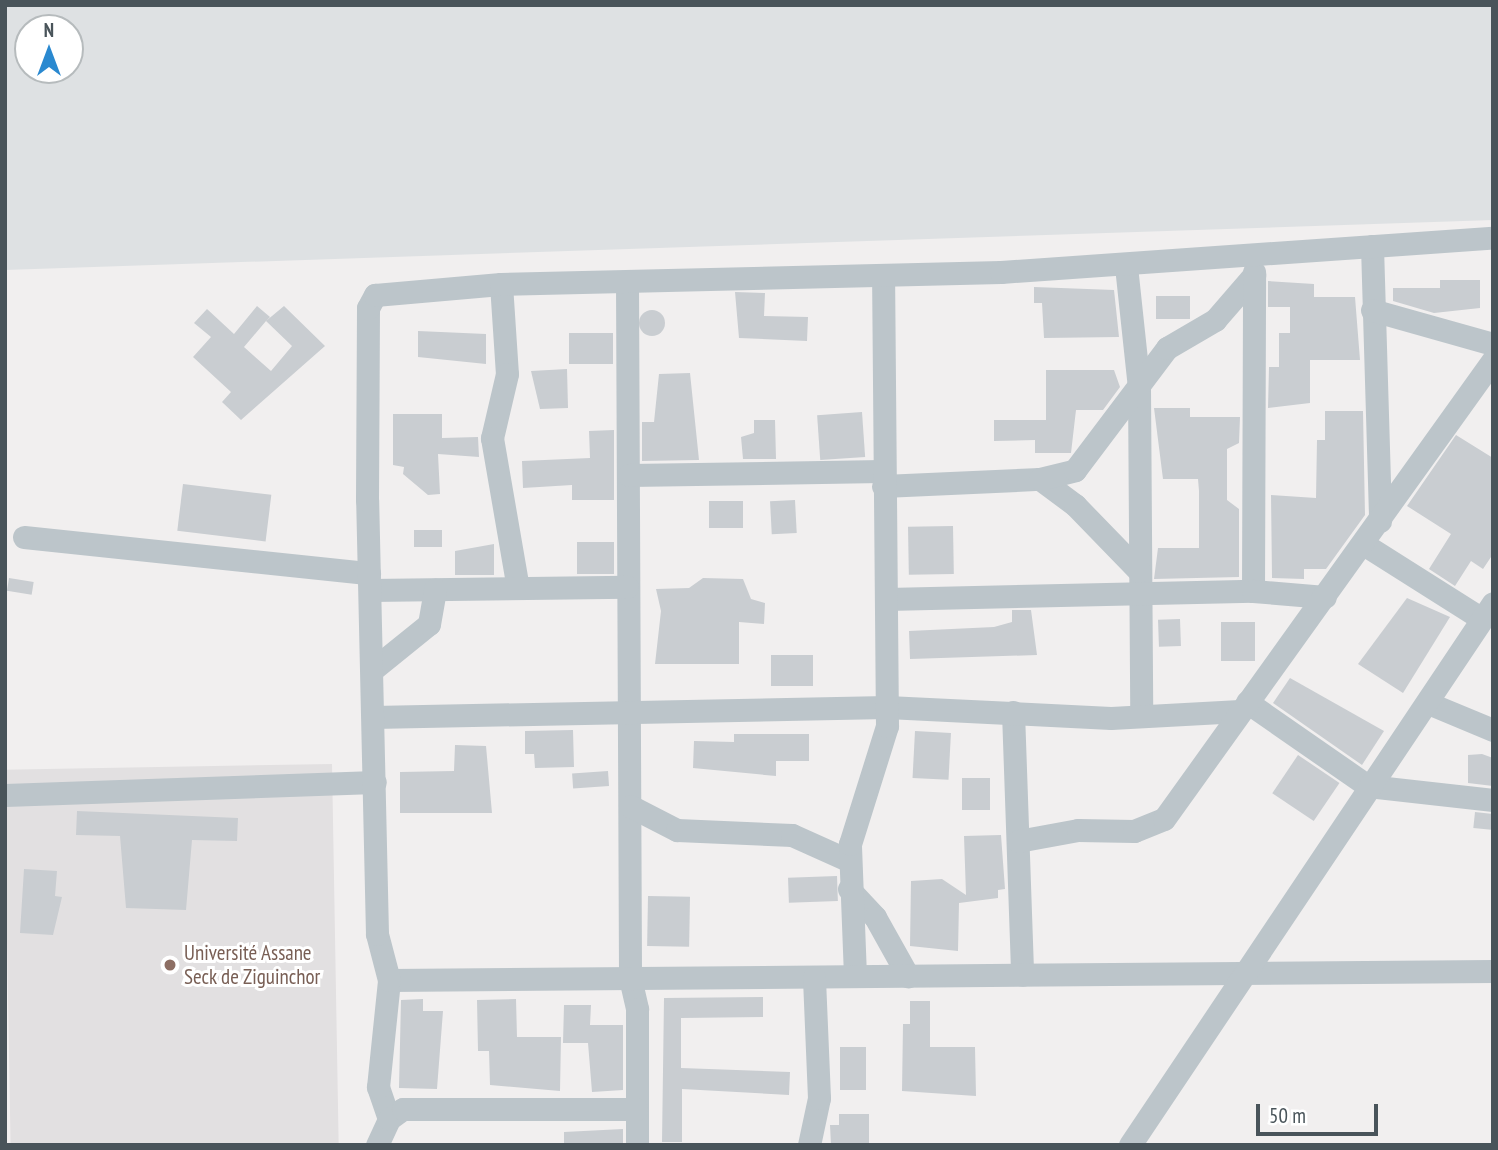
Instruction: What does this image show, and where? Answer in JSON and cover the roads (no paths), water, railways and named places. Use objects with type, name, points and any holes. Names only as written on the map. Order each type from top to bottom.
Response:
[{"type":"street","points":[[388,1119],[378,1087],[389,979],[377,934],[369,581],[370,300],[388,291],[501,284],[883,278],[1126,266],[1253,265],[1372,246],[1493,238]]},
{"type":"street","points":[[1372,246],[1380,521]]},
{"type":"street","points":[[629,475],[1040,480],[1075,470],[1167,348],[1215,320],[1253,265]]},
{"type":"street","points":[[1253,265],[1253,591]]},
{"type":"street","points":[[1126,266],[1139,388],[1141,715]]},
{"type":"street","points":[[855,976],[848,860],[887,707],[883,278]]},
{"type":"street","points":[[627,282],[627,587],[631,714],[630,978],[637,1009],[637,1145]]},
{"type":"street","points":[[501,284],[507,374],[492,438],[518,588]]},
{"type":"street","points":[[1372,310],[1493,344]]},
{"type":"street","points":[[1018,841],[1078,830],[1151,828],[1176,805],[1244,706],[1366,545],[1493,360]]},
{"type":"street","points":[[1075,470],[1075,505]]},
{"type":"street","points":[[1040,480],[1075,505],[1114,546],[1139,582]]},
{"type":"street","points":[[1114,546],[1138,509]]},
{"type":"street","points":[[24,537],[435,590],[627,587]]},
{"type":"street","points":[[1129,1145],[1247,974],[1368,786],[1428,703],[1487,611],[1366,545]]},
{"type":"street","points":[[887,599],[1139,582],[1325,597]]},
{"type":"street","points":[[372,670],[429,624],[435,590]]},
{"type":"street","points":[[1428,703],[1493,730]]},
{"type":"street","points":[[373,717],[887,707],[1141,715],[1244,706],[1368,786],[1493,800]]},
{"type":"street","points":[[1013,712],[1022,975]]},
{"type":"street","points":[[5,795],[375,782]]},
{"type":"street","points":[[630,806],[677,830],[792,835],[848,860]]},
{"type":"street","points":[[849,889],[875,917],[908,976]]},
{"type":"street","points":[[389,979],[1493,971]]},
{"type":"street","points":[[809,1145],[819,1098],[814,976]]},
{"type":"street","points":[[377,1145],[388,1119],[403,1109],[636,1108]]},
{"type":"place","name":"Université Assane Seck de Ziguinchor","points":[[170,965]]}]
